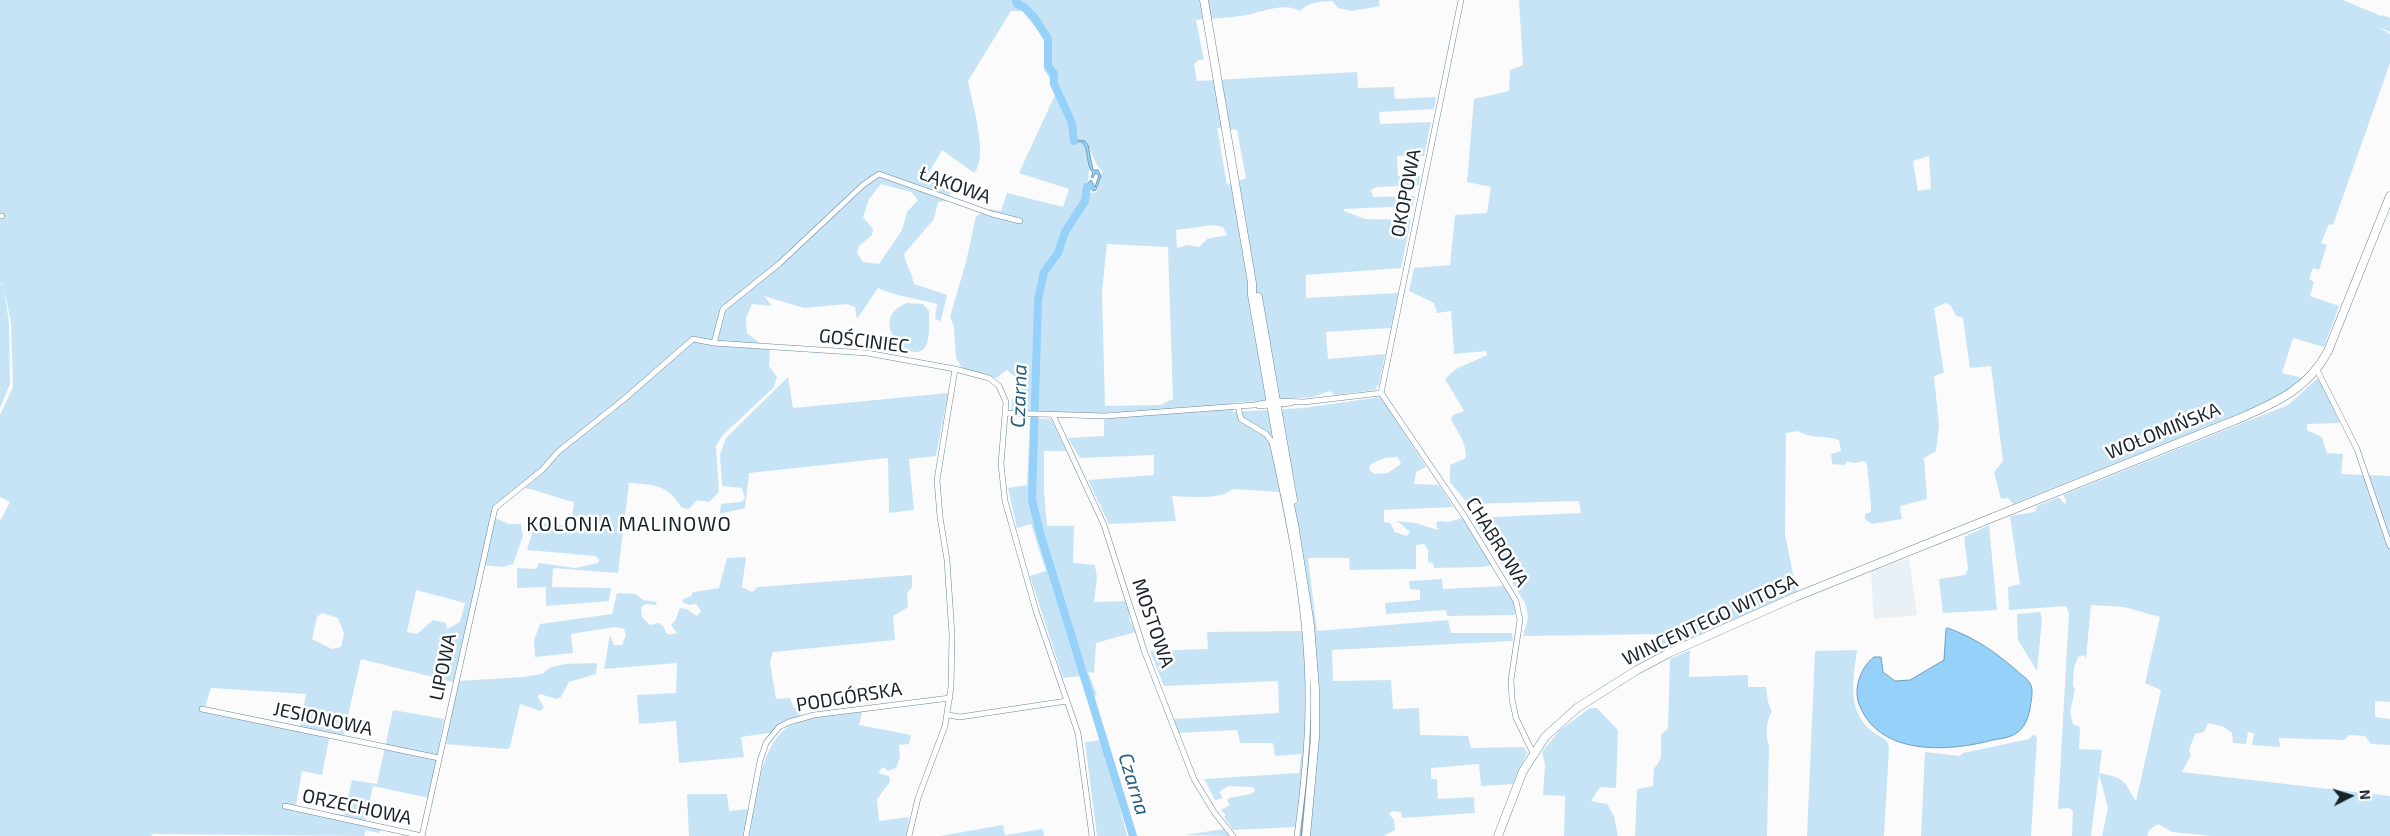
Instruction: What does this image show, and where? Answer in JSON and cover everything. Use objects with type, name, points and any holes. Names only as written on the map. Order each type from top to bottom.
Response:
[{"type":"main road","points":[[1204,0],[1252,283],[1262,320],[1308,607],[1315,689],[1313,766],[1306,836]]},
{"type":"main road","name":"WOŁOMIŃSKA","points":[[1837,579],[2278,402],[2297,390],[2317,370],[2339,328],[2390,196]]},
{"type":"main road","name":"WINCENTEGO WITOSA","points":[[1498,836],[1514,791],[1533,753],[1563,719],[1637,670],[1668,653],[1837,579]]},
{"type":"street","name":"OKOPOWA","points":[[1381,393],[1461,0]]},
{"type":"street","name":"ŁĄKOWA","points":[[714,343],[723,309],[780,262],[863,185],[879,174],[992,214],[1020,221]]},
{"type":"street","name":"GOŚCINIEC","points":[[497,506],[542,470],[559,451],[612,409],[693,339],[714,343],[867,353],[984,376],[996,383],[1005,397],[1006,413],[1001,464],[1005,501],[1036,611],[1068,701],[1081,745],[1092,836]]},
{"type":"street","points":[[909,836],[918,798],[935,756],[948,715],[950,698],[952,635],[947,560],[940,517],[937,480],[955,369]]},
{"type":"street","points":[[2317,370],[2357,449],[2390,546]]},
{"type":"street","points":[[1006,413],[1105,416],[1274,404],[1381,393]]},
{"type":"street","name":"CHABROWA","points":[[1381,393],[1465,517],[1516,600],[1520,620],[1512,680],[1512,699],[1516,718],[1533,753]]},
{"type":"street","points":[[1238,406],[1241,419],[1266,434],[1272,442],[1300,593],[1308,703],[1305,770],[1297,836]]},
{"type":"street","name":"MOSTOWA","points":[[1053,415],[1104,525],[1144,653],[1194,779],[1214,812],[1233,836]]},
{"type":"street","name":"LIPOWA","points":[[422,836],[491,519],[497,506]]},
{"type":"street","name":"PODGÓRSKA","points":[[746,836],[760,761],[766,743],[779,727],[789,722],[829,712],[950,698]]},
{"type":"street","points":[[948,715],[960,717],[1068,701]]},
{"type":"street","name":"JESIONOWA","points":[[202,709],[439,758]]},
{"type":"street","name":"ORZECHOWA","points":[[285,806],[422,836]]},
{"type":"shaded area","points":[[0,0],[1379,0],[1380,6],[1352,11],[1338,8],[1332,1],[1307,5],[1301,11],[1282,7],[1238,16],[1196,20],[1204,60],[1198,60],[1194,65],[1197,81],[1357,72],[1358,88],[1394,87],[1395,99],[1436,97],[1434,109],[1379,112],[1380,124],[1431,122],[1424,156],[1397,156],[1398,176],[1420,176],[1419,185],[1377,187],[1371,190],[1373,197],[1415,196],[1413,206],[1344,209],[1344,211],[1365,219],[1411,220],[1401,268],[1306,275],[1306,298],[1398,293],[1391,328],[1326,332],[1328,359],[1385,354],[1379,384],[1375,390],[1335,395],[1329,391],[1313,397],[1232,403],[1233,412],[1303,408],[1381,397],[1426,467],[1416,472],[1414,484],[1439,485],[1453,507],[1384,510],[1384,522],[1390,523],[1395,532],[1407,536],[1410,532],[1397,521],[1416,523],[1438,530],[1436,524],[1438,521],[1448,522],[1465,517],[1495,564],[1483,567],[1434,568],[1433,563],[1428,562],[1428,550],[1424,544],[1416,545],[1416,569],[1350,570],[1349,558],[1308,558],[1317,631],[1448,620],[1451,633],[1512,633],[1513,641],[1332,650],[1333,681],[1391,680],[1393,709],[1419,708],[1420,735],[1468,736],[1471,748],[1524,747],[1527,753],[1513,784],[1481,786],[1479,764],[1431,768],[1431,779],[1437,779],[1438,799],[1474,797],[1475,813],[1402,818],[1401,812],[1392,811],[1389,814],[1394,820],[1395,830],[1384,836],[1309,836],[1316,748],[1313,658],[1309,612],[1291,479],[1282,479],[1308,633],[1313,723],[1303,836],[1294,836],[1295,827],[1233,830],[1224,817],[1226,815],[1221,810],[1230,805],[1227,801],[1229,798],[1251,794],[1255,791],[1253,787],[1228,786],[1219,792],[1223,798],[1215,800],[1204,779],[1299,773],[1301,754],[1275,756],[1273,743],[1240,743],[1237,730],[1178,733],[1174,719],[1279,713],[1278,681],[1164,686],[1150,651],[1208,649],[1207,632],[1302,631],[1293,560],[1279,492],[1232,489],[1221,495],[1213,496],[1172,496],[1176,521],[1109,524],[1088,480],[1154,475],[1154,455],[1080,458],[1068,438],[1104,436],[1104,418],[1118,417],[1119,412],[1088,414],[1011,411],[1012,400],[1021,382],[1007,370],[996,378],[964,371],[956,358],[954,327],[950,317],[966,262],[976,216],[990,209],[1001,211],[1007,193],[1063,207],[1069,189],[1019,173],[1055,95],[1051,80],[1044,70],[1046,40],[1022,11],[1011,11],[968,81],[980,143],[978,166],[974,173],[942,150],[926,178],[951,184],[949,201],[938,202],[934,219],[904,254],[914,284],[947,295],[941,321],[935,319],[937,304],[878,288],[857,319],[855,307],[847,304],[804,308],[764,296],[772,306],[752,304],[746,318],[747,333],[770,351],[769,366],[777,377],[774,387],[722,436],[716,446],[719,492],[709,502],[697,500],[689,509],[682,508],[671,494],[660,487],[629,483],[618,573],[553,568],[552,587],[611,588],[609,601],[546,606],[546,587],[517,588],[517,568],[536,569],[539,563],[575,568],[598,563],[599,560],[596,556],[527,550],[534,527],[532,521],[571,527],[574,502],[525,488],[545,471],[497,505],[491,516],[509,524],[521,524],[523,536],[513,564],[503,567],[481,565],[453,682],[361,659],[343,737],[330,734],[322,775],[302,771],[296,805],[305,811],[344,815],[352,780],[377,784],[393,710],[444,719],[429,798],[373,786],[365,821],[383,826],[379,833],[366,830],[364,836],[151,834],[148,832],[153,836],[0,836],[0,521],[10,502],[0,497],[0,415],[13,387],[11,323],[4,288],[9,323],[10,384],[0,408],[0,284],[4,283],[0,283]],"holes":[[[1217,128],[1237,130],[1246,178],[1227,185]],[[1078,131],[1076,137],[1086,143],[1102,171],[1097,192],[1090,193],[1088,181],[1089,160],[1086,147],[1082,142],[1076,143],[1073,136]],[[881,184],[911,192],[918,200],[907,212],[902,230],[879,264],[863,262],[857,253],[859,246],[872,235],[873,229],[863,217],[869,199]],[[1213,225],[1223,227],[1227,235],[1207,239],[1199,247],[1187,245],[1177,248],[1176,230]],[[1107,244],[1168,247],[1173,399],[1160,405],[1105,406],[1102,291]],[[1398,457],[1401,464],[1388,473],[1374,474],[1369,469],[1371,464],[1385,458]],[[416,590],[465,603],[460,622],[447,629],[446,623],[433,620],[417,634],[407,632]],[[322,613],[338,618],[344,634],[341,647],[332,649],[312,639],[317,617]],[[211,688],[306,694],[300,726],[205,707]]]},
{"type":"shaded area","points":[[1519,0],[2343,0],[2381,16],[2380,18],[2382,15],[2390,18],[2390,32],[2378,27],[2390,34],[2390,63],[2333,225],[2329,224],[2321,243],[2327,245],[2319,270],[2313,268],[2309,279],[2314,282],[2310,296],[2339,306],[2324,347],[2293,338],[2282,373],[2303,378],[2283,396],[2013,504],[2008,498],[2001,499],[1994,472],[2003,461],[1991,366],[1970,368],[1963,318],[1956,316],[1951,306],[1946,303],[1934,308],[1944,373],[1934,376],[1939,425],[1936,451],[1924,458],[1927,499],[1900,506],[1902,519],[1872,524],[1865,519],[1865,514],[1871,512],[1867,464],[1864,461],[1854,463],[1847,461],[1845,465],[1832,464],[1831,454],[1841,451],[1839,440],[1808,435],[1798,431],[1786,433],[1785,534],[1798,599],[1660,655],[1663,634],[1523,636],[1528,618],[1526,605],[1473,518],[1581,513],[1579,501],[1468,504],[1450,482],[1450,465],[1466,458],[1466,452],[1451,420],[1453,415],[1464,411],[1445,379],[1456,369],[1487,355],[1486,351],[1454,354],[1451,311],[1437,313],[1434,303],[1409,291],[1414,268],[1450,265],[1455,215],[1487,213],[1491,187],[1467,182],[1474,99],[1509,91],[1510,70],[1523,65]],"holes":[[[1929,156],[1931,189],[1918,191],[1913,161]]]},
{"type":"shaded area","points":[[907,303],[923,304],[929,311],[928,340],[921,351],[913,352],[904,348],[896,341],[891,331],[890,321],[895,311]]},
{"type":"shaded area","points":[[788,377],[793,408],[948,393],[936,456],[909,459],[914,510],[889,513],[888,458],[749,473],[745,508],[720,514],[721,504],[740,502],[745,499],[742,488],[722,486],[720,454],[726,438]]},
{"type":"shaded area","points":[[2319,377],[2340,423],[2307,424],[2307,430],[2322,437],[2327,453],[2343,454],[2341,474],[2390,476],[2390,702],[2375,701],[2375,717],[2390,719],[2390,745],[2371,744],[2365,736],[2350,735],[2344,740],[2279,738],[2280,747],[2252,745],[2254,733],[2248,732],[2246,744],[2233,743],[2232,733],[2224,727],[2208,723],[2204,732],[2195,734],[2189,750],[2191,755],[2182,772],[2390,796],[2390,836],[2211,836],[2172,832],[2158,824],[2149,830],[2147,836],[2102,836],[2108,808],[2099,774],[2091,836],[2072,836],[2073,811],[2069,808],[2058,809],[2069,613],[2066,606],[2009,610],[2008,587],[2020,584],[2010,516],[2035,512],[2037,506],[2059,497],[2065,505],[2066,500],[2063,495],[2288,405]],"holes":[[[2091,605],[2124,607],[2160,617],[2145,683],[2161,690],[2136,801],[2123,781],[2099,773],[2102,750],[2079,749],[2080,727],[2073,724],[2070,712],[2075,690],[2073,685],[2074,667],[2078,657],[2083,655],[2086,658]]]},
{"type":"shaded area","points":[[1030,418],[1051,419],[1066,451],[1044,451],[1044,491],[1047,526],[1074,526],[1073,563],[1095,565],[1097,578],[1094,602],[1127,601],[1130,621],[1136,632],[1096,643],[1094,673],[1088,672],[1097,695],[1091,696],[1052,569],[1050,570],[1082,676],[1063,678],[1030,576],[1046,571],[1031,524],[1017,528],[1008,488],[1027,485]]},
{"type":"shaded area","points":[[1989,525],[1997,610],[1943,613],[1939,579],[1965,575],[1968,569],[1964,537]]},
{"type":"shaded area","points":[[746,557],[742,587],[752,592],[758,587],[912,575],[912,587],[907,593],[908,607],[893,616],[895,640],[773,652],[770,662],[776,699],[790,698],[794,708],[799,707],[800,717],[775,732],[741,737],[744,757],[679,763],[676,721],[639,724],[637,695],[676,693],[677,663],[604,669],[610,635],[614,645],[622,645],[626,635],[624,629],[615,627],[571,634],[573,653],[535,657],[534,640],[540,624],[612,614],[617,593],[636,594],[643,600],[657,602],[656,605],[646,604],[641,607],[642,617],[650,625],[659,623],[664,627],[666,633],[670,635],[677,633],[671,625],[675,621],[680,608],[686,609],[697,616],[701,611],[696,604],[689,605],[682,602],[683,599],[691,596],[693,592],[719,588],[727,558]]},
{"type":"shaded area","points":[[1909,558],[1917,615],[1874,619],[1871,571]]},
{"type":"shaded area","points":[[1442,579],[1443,589],[1505,586],[1515,605],[1515,615],[1447,616],[1446,610],[1386,614],[1385,603],[1420,600],[1420,590],[1410,589],[1409,581]]},
{"type":"shaded area","points":[[2040,612],[2042,619],[2037,671],[2018,640],[2017,614]]},
{"type":"shaded area","points":[[1690,650],[1689,677],[1748,675],[1748,687],[1766,687],[1768,702],[1772,712],[1768,720],[1767,729],[1769,747],[1767,836],[1635,836],[1637,789],[1653,786],[1654,769],[1661,758],[1661,735],[1668,728],[1670,659]]},
{"type":"shaded area","points":[[1857,650],[1853,687],[1855,706],[1865,725],[1887,741],[1889,747],[1884,836],[1807,836],[1815,651]]},
{"type":"shaded area","points":[[597,663],[596,674],[569,682],[561,697],[556,699],[540,694],[538,697],[544,708],[540,711],[520,704],[510,747],[507,749],[444,744],[457,681],[524,677],[542,674],[551,667],[565,664]]},
{"type":"shaded area","points":[[1590,708],[1597,708],[1618,730],[1616,788],[1600,787],[1591,801],[1607,804],[1614,816],[1618,836],[1564,836],[1565,796],[1543,795],[1545,764],[1542,752],[1560,730]]},
{"type":"shaded area","points":[[863,709],[859,725],[911,735],[909,744],[899,745],[900,757],[896,768],[888,771],[883,767],[878,773],[889,776],[890,782],[877,799],[879,821],[909,817],[906,836],[749,836],[762,769],[768,753],[777,738],[788,727],[802,719]]},
{"type":"shaded area","points":[[2034,734],[2037,738],[2031,836],[1921,836],[1925,752],[1960,756],[1963,753],[2029,739]]},
{"type":"shaded area","points":[[1102,740],[1127,836],[1097,836],[1085,742]]},
{"type":"shaded area","points":[[687,794],[727,794],[729,811],[748,809],[745,836],[689,836]]},
{"type":"shaded area","points":[[1003,825],[1005,835],[1043,829],[1044,836],[940,836]]},
{"type":"shaded area","points":[[1223,829],[1230,836],[1186,835]]},
{"type":"water","points":[[1075,131],[1075,139],[1085,141],[1088,145],[1093,170],[1098,170],[1101,176],[1096,190],[1093,191],[1090,187],[1085,195],[1086,185],[1091,180],[1095,187],[1099,175],[1095,173],[1093,178],[1091,177],[1093,173],[1084,145],[1082,142],[1073,142]]},
{"type":"water","points":[[1948,628],[1967,636],[1992,651],[2030,683],[2032,696],[2028,716],[2023,727],[2012,736],[1949,747],[1913,746],[1896,741],[1881,732],[1868,720],[1859,704],[1857,691],[1859,678],[1869,661],[1874,657],[1881,657],[1883,672],[1895,681],[1910,680],[1944,660],[1946,629]]},
{"type":"waterway","name":"Czarna","points":[[1016,0],[1017,4],[1024,7],[1034,17],[1048,39],[1048,66],[1054,74],[1054,84],[1072,123],[1074,141]]},
{"type":"waterway","name":"Czarna","points":[[1087,187],[1085,201],[1065,232],[1058,253],[1044,272],[1038,300],[1032,500],[1040,533],[1133,836]]},
{"type":"waterway","points":[[1301,836],[1309,752]]},
{"type":"district","name":"KOLONIA MALINOWO","points":[[629,524]]}]
